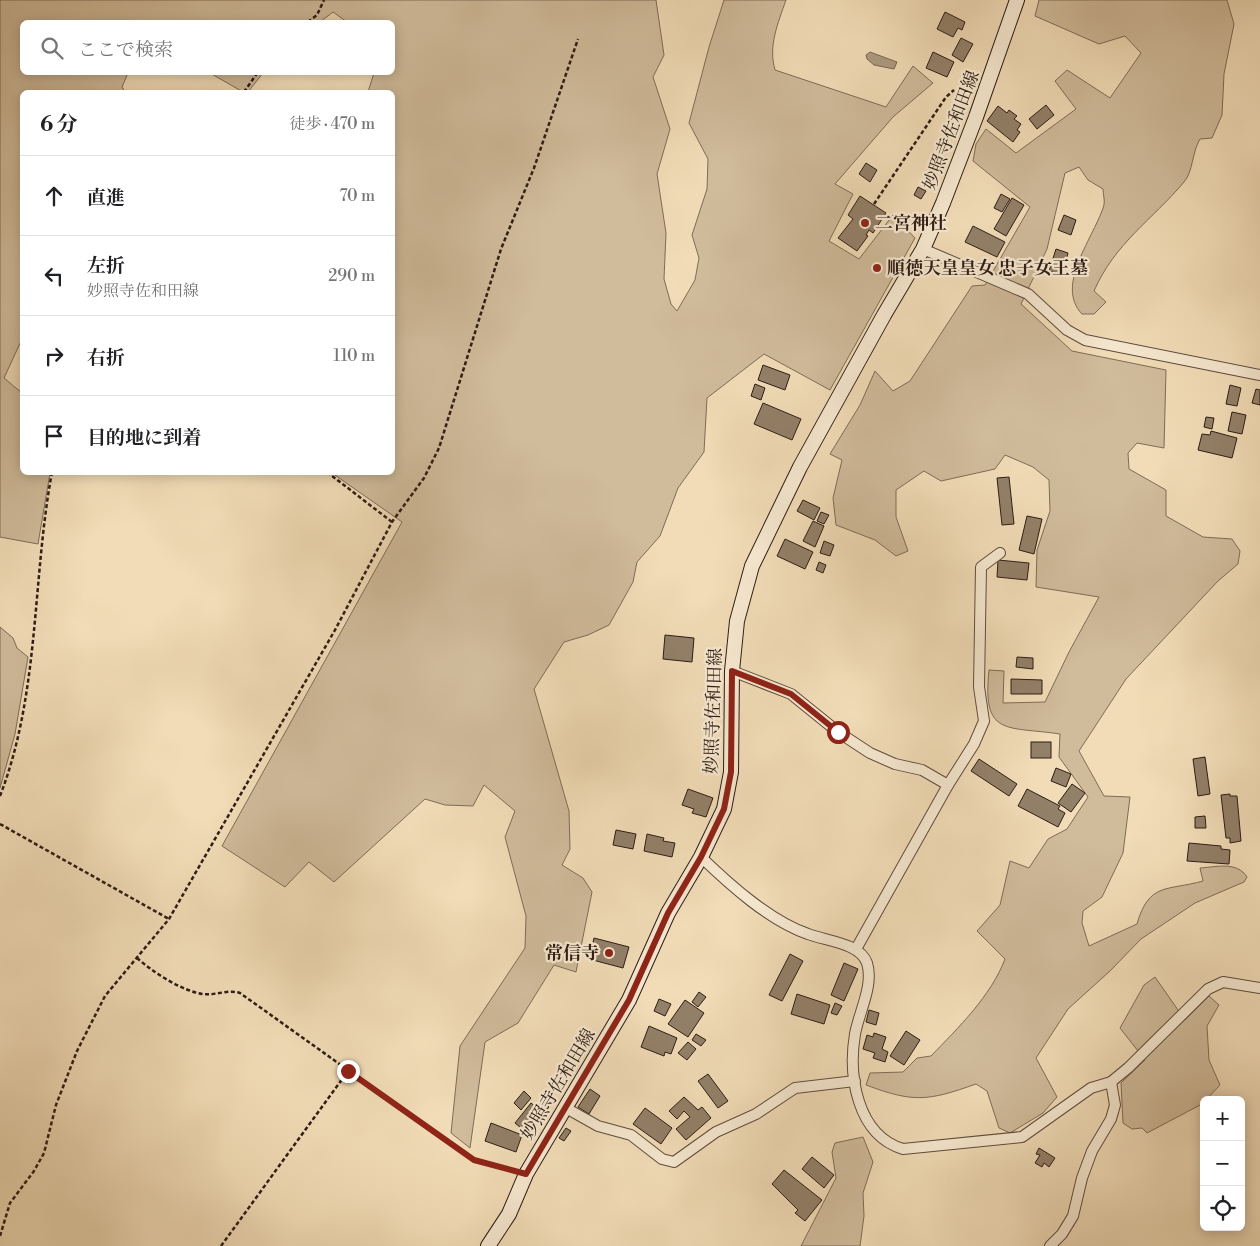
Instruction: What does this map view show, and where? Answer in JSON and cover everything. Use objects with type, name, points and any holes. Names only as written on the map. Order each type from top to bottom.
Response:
[{"type":"main road","name":"妙照寺佐和田線","points":[[488,1246],[509,1214],[526,1174],[629,1000],[668,913],[701,857],[724,809],[731,772],[732,671],[737,621],[752,566],[800,467],[884,315],[923,249],[976,117],[1017,0]]},
{"type":"street","points":[[923,249],[1028,294],[1067,330],[1085,340],[1260,374]]},
{"type":"street","points":[[856,949],[948,785],[974,744],[984,721],[979,687],[981,567],[1000,553]]},
{"type":"street","points":[[732,671],[791,694],[838,732],[870,754],[895,764],[922,770],[948,785]]},
{"type":"street","points":[[701,857],[722,877],[781,922],[806,934],[856,949],[867,961],[870,976],[855,1034],[856,1081],[861,1109],[868,1124],[890,1145],[903,1149],[1022,1137],[1092,1088],[1111,1082],[1208,989],[1223,982],[1260,988]]},
{"type":"street","points":[[566,1108],[598,1126],[631,1135],[662,1159],[674,1162],[716,1132],[756,1114],[795,1088],[856,1081]]},
{"type":"street","points":[[1050,1246],[1062,1234],[1073,1216],[1082,1178],[1092,1151],[1111,1119],[1115,1105],[1111,1082]]},
{"type":"path","points":[[310,20],[316,15],[324,0]]},
{"type":"path","points":[[0,1236],[10,1203],[34,1171],[44,1153],[56,1105],[81,1043],[105,996],[169,919],[335,630],[392,522],[424,478],[439,448],[500,249],[534,168],[578,39]]},
{"type":"path","points":[[245,90],[256,75]]},
{"type":"path","points":[[874,204],[946,97],[954,90]]},
{"type":"path","points":[[0,796],[16,745],[28,683],[45,515],[52,475]]},
{"type":"path","points":[[331,475],[392,522]]},
{"type":"path","points":[[0,824],[169,919]]},
{"type":"path","points":[[137,958],[177,983],[202,994],[227,991],[240,993],[474,1160],[526,1174]]},
{"type":"path","points":[[221,1246],[348,1071]]},
{"type":"shaded area","points":[[0,0],[656,0],[664,55],[653,77],[670,129],[657,174],[666,233],[664,279],[671,304],[677,311],[695,280],[699,258],[692,235],[707,189],[708,159],[689,123],[709,47],[724,0],[786,0],[773,43],[775,70],[886,107],[913,66],[933,83],[893,117],[835,184],[853,194],[829,241],[859,259],[893,215],[915,238],[830,390],[764,354],[707,398],[704,452],[678,488],[660,536],[637,562],[633,582],[609,625],[588,635],[564,642],[534,689],[569,811],[570,849],[562,865],[583,878],[592,892],[576,972],[554,965],[518,1023],[485,1042],[470,1148],[451,1133],[460,1046],[525,948],[526,916],[505,837],[515,811],[484,785],[473,806],[445,805],[425,799],[334,882],[309,862],[285,887],[222,846],[402,522],[335,475],[395,475],[395,90],[369,90],[373,75],[395,75],[395,20],[344,20],[333,12],[323,20],[20,20],[20,75],[127,75],[122,87],[124,90],[20,90],[20,343],[4,378],[20,391],[20,475],[50,475],[38,544],[0,537]]},
{"type":"shaded area","points":[[1039,0],[1227,0],[1234,24],[1224,74],[1222,115],[1212,138],[1200,139],[1187,178],[1112,259],[1094,291],[1106,302],[1094,314],[1082,314],[1075,302],[1072,289],[1079,260],[1104,205],[1103,189],[1088,180],[1079,167],[1065,173],[1047,249],[1021,304],[1072,351],[1166,370],[1164,448],[1137,443],[1128,453],[1129,469],[1166,490],[1166,516],[1203,537],[1232,539],[1240,551],[1238,564],[1218,581],[1126,679],[1079,751],[1104,796],[1130,797],[1123,853],[1102,897],[1083,911],[1082,923],[1089,946],[1137,924],[1147,901],[1161,890],[1203,881],[1200,868],[1232,867],[1243,872],[1247,877],[1244,882],[1195,903],[1141,939],[1110,971],[1068,1009],[1036,1058],[1057,1097],[1043,1113],[1010,1133],[999,1128],[987,1091],[976,1084],[945,1094],[921,1098],[897,1095],[866,1085],[870,1073],[903,1072],[917,1058],[931,1056],[983,999],[1005,959],[977,931],[1000,905],[1010,861],[1029,868],[1048,839],[1067,829],[1088,797],[1059,757],[1060,734],[1012,728],[994,718],[988,692],[989,670],[1004,671],[1003,703],[1045,702],[1069,652],[1099,597],[1036,587],[1037,550],[1050,511],[1049,480],[1033,467],[1005,455],[995,469],[941,481],[924,471],[896,490],[896,517],[908,551],[896,556],[875,540],[836,525],[833,498],[842,460],[830,454],[860,405],[875,371],[893,391],[910,381],[972,286],[985,285],[1030,207],[973,161],[976,144],[986,129],[1016,153],[1076,109],[1055,81],[1067,70],[1110,98],[1141,53],[1125,36],[1099,44],[1035,16]]},
{"type":"shaded area","points":[[870,52],[897,62],[894,69],[874,65],[867,59],[866,55]]},
{"type":"shaded area","points":[[213,75],[261,75],[250,90],[240,90]]},
{"type":"shaded area","points":[[0,627],[13,638],[17,648],[28,657],[15,734],[0,788]]},
{"type":"shaded area","points":[[1155,977],[1185,1020],[1209,996],[1219,1005],[1207,1026],[1209,1060],[1220,1085],[1210,1096],[1200,1096],[1200,1105],[1147,1133],[1142,1128],[1132,1129],[1123,1123],[1121,1083],[1145,1060],[1120,1028],[1144,985]]},
{"type":"shaded area","points":[[863,1137],[873,1162],[863,1193],[864,1216],[860,1246],[801,1246],[836,1178],[832,1152],[835,1143]]},
{"type":"building","points":[[945,12],[965,22],[962,30],[958,28],[953,37],[937,29]]},
{"type":"building","points":[[961,38],[973,44],[963,62],[952,55]]},
{"type":"building","points":[[933,52],[954,62],[947,77],[926,68]]},
{"type":"building","points":[[1046,105],[1054,115],[1037,129],[1029,119]]},
{"type":"building","points":[[998,106],[1007,113],[1009,110],[1017,116],[1014,119],[1021,124],[1017,130],[1020,132],[1013,142],[987,121]]},
{"type":"building","points":[[866,163],[877,170],[870,182],[859,174]]},
{"type":"building","points":[[918,187],[926,191],[921,199],[914,195]]},
{"type":"building","points":[[1001,194],[1010,199],[1002,212],[994,208]]},
{"type":"building","name":"二宮神社","points":[[860,196],[886,213],[873,233],[869,230],[866,235],[868,236],[857,251],[838,238],[853,219],[848,215]]},
{"type":"building","points":[[1012,198],[1024,205],[1006,236],[994,229]]},
{"type":"building","points":[[1064,215],[1076,220],[1071,235],[1058,230]]},
{"type":"building","points":[[973,226],[1005,242],[997,257],[965,242]]},
{"type":"building","points":[[1056,249],[1068,253],[1062,275],[1049,271]]},
{"type":"building","points":[[763,365],[790,375],[785,390],[758,380]]},
{"type":"building","points":[[755,384],[765,388],[761,400],[751,396]]},
{"type":"building","points":[[1230,385],[1241,388],[1237,406],[1226,404]]},
{"type":"building","points":[[1256,389],[1260,390],[1260,405],[1252,403]]},
{"type":"building","points":[[763,403],[801,419],[792,440],[754,424]]},
{"type":"building","points":[[1232,412],[1246,415],[1242,434],[1228,431]]},
{"type":"building","points":[[1206,417],[1214,418],[1212,429],[1204,427]]},
{"type":"building","points":[[1211,431],[1237,438],[1232,458],[1198,450],[1202,434],[1210,435]]},
{"type":"building","points":[[1009,477],[1014,524],[1002,525],[997,478]]},
{"type":"building","points":[[803,500],[820,508],[814,520],[797,511]]},
{"type":"building","points":[[821,512],[829,515],[824,524],[817,521]]},
{"type":"building","points":[[1027,516],[1042,519],[1034,554],[1019,550]]},
{"type":"building","points":[[813,521],[824,526],[815,547],[803,541]]},
{"type":"building","points":[[785,539],[813,552],[805,569],[777,556]]},
{"type":"building","points":[[824,541],[834,545],[830,556],[820,553]]},
{"type":"building","points":[[998,560],[1029,563],[1027,580],[997,577]]},
{"type":"building","points":[[819,562],[826,565],[823,573],[816,570]]},
{"type":"building","points":[[665,635],[694,638],[692,662],[663,659]]},
{"type":"building","points":[[1017,657],[1033,658],[1033,669],[1016,667]]},
{"type":"building","points":[[1011,679],[1042,680],[1042,694],[1011,694]]},
{"type":"building","points":[[1031,742],[1051,742],[1051,758],[1031,758]]},
{"type":"building","points":[[1205,757],[1210,794],[1198,796],[1193,759]]},
{"type":"building","points":[[979,759],[1017,784],[1009,796],[971,771]]},
{"type":"building","points":[[1056,768],[1071,774],[1066,787],[1051,781]]},
{"type":"building","points":[[1072,784],[1085,793],[1071,812],[1058,803]]},
{"type":"building","points":[[688,789],[713,798],[706,817],[692,813],[694,809],[682,805]]},
{"type":"building","points":[[1027,789],[1060,806],[1058,809],[1065,813],[1058,827],[1018,806]]},
{"type":"building","points":[[1230,794],[1230,796],[1237,796],[1241,841],[1230,843],[1230,838],[1226,838],[1221,795]]},
{"type":"building","points":[[1205,816],[1206,828],[1195,828],[1195,817]]},
{"type":"building","points":[[616,830],[636,834],[633,849],[613,845]]},
{"type":"building","points":[[647,834],[664,838],[663,841],[675,843],[672,857],[644,851]]},
{"type":"building","points":[[1189,843],[1221,846],[1221,849],[1230,850],[1229,864],[1187,861]]},
{"type":"building","name":"常信寺","points":[[594,938],[629,947],[623,968],[589,959]]},
{"type":"building","points":[[790,954],[803,961],[782,1001],[769,995]]},
{"type":"building","points":[[844,963],[858,969],[844,1001],[831,995]]},
{"type":"building","points":[[699,992],[706,997],[698,1007],[692,1002]]},
{"type":"building","points":[[797,994],[830,1005],[824,1024],[791,1014]]},
{"type":"building","points":[[659,999],[671,1004],[665,1016],[654,1011]]},
{"type":"building","points":[[685,1000],[704,1013],[688,1037],[668,1024]]},
{"type":"building","points":[[835,1003],[842,1006],[837,1015],[831,1013]]},
{"type":"building","points":[[869,1010],[879,1013],[876,1025],[866,1022]]},
{"type":"building","points":[[649,1026],[677,1038],[671,1054],[665,1052],[664,1056],[641,1047]]},
{"type":"building","points":[[906,1031],[920,1040],[904,1065],[890,1056]]},
{"type":"building","points":[[874,1033],[886,1037],[882,1049],[888,1052],[885,1062],[873,1058],[875,1053],[863,1049],[867,1035],[873,1037]]},
{"type":"building","points":[[696,1034],[706,1040],[701,1046],[692,1040]]},
{"type":"building","points":[[688,1042],[696,1049],[687,1060],[678,1053]]},
{"type":"building","points":[[708,1074],[728,1101],[718,1108],[698,1081]]},
{"type":"building","points":[[590,1089],[600,1096],[589,1114],[578,1107]]},
{"type":"building","points":[[524,1091],[531,1098],[521,1110],[514,1103]]},
{"type":"building","points":[[684,1097],[698,1110],[702,1107],[711,1118],[686,1140],[676,1129],[690,1117],[684,1111],[677,1119],[669,1111]]},
{"type":"building","points":[[542,1101],[549,1107],[542,1115],[544,1117],[527,1133],[515,1123],[531,1103],[536,1107]]},
{"type":"building","points":[[645,1108],[672,1128],[661,1144],[633,1124]]},
{"type":"building","points":[[491,1123],[522,1135],[516,1152],[485,1141]]},
{"type":"building","points":[[566,1128],[571,1131],[564,1141],[559,1138]]},
{"type":"building","points":[[1039,1148],[1055,1158],[1049,1167],[1044,1163],[1042,1167],[1035,1163],[1040,1155],[1036,1154]]},
{"type":"building","points":[[812,1157],[834,1175],[824,1188],[802,1169]]},
{"type":"building","points":[[784,1170],[822,1200],[805,1221],[795,1213],[798,1210],[772,1184]]},
{"type":"place","name":"二宮神社","points":[[865,223]]},
{"type":"place","name":"順徳天皇皇女 忠子女王墓","points":[[877,268]]},
{"type":"place","name":"常信寺","points":[[609,953]]},
{"type":"route","points":[[348,1071],[474,1160],[526,1174],[629,1000],[668,913],[701,857],[724,809],[731,772],[732,671],[791,694],[838,732]]}]
